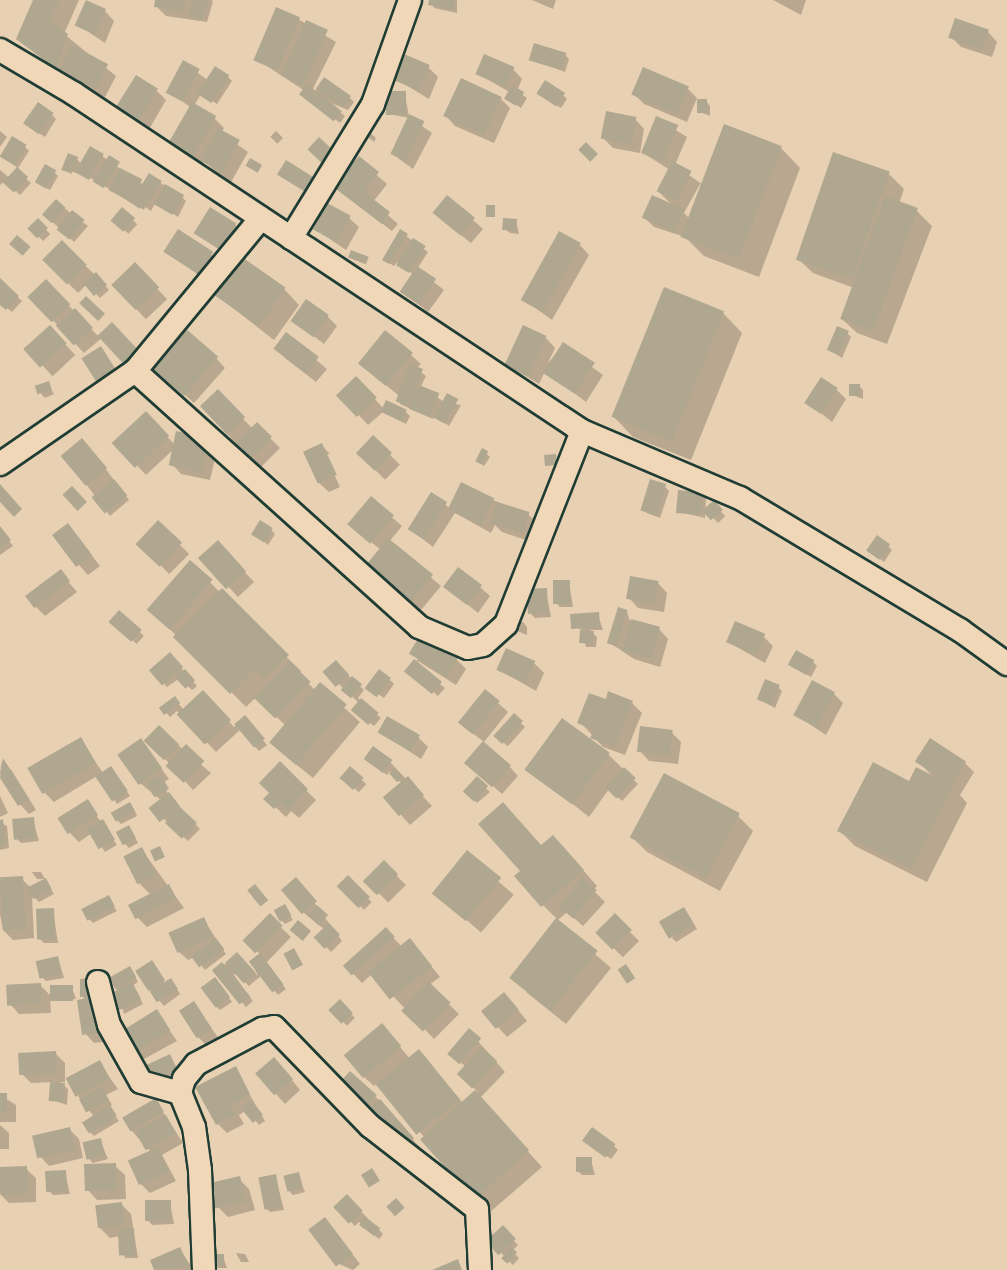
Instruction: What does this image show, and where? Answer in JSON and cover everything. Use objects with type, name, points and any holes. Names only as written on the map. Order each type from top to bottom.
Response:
[{"type":"street","points":[[291,238],[373,104],[410,0]]},
{"type":"street","points":[[0,50],[582,430],[740,498],[960,630],[1007,664]]},
{"type":"street","points":[[0,464],[135,372],[261,218]]},
{"type":"street","points":[[135,372],[419,627],[468,648],[483,645],[506,624],[582,430]]},
{"type":"street","points":[[98,982],[108,1025],[141,1082],[180,1093]]},
{"type":"street","points":[[180,1093],[196,1064],[262,1029],[283,1031],[370,1126],[477,1210],[480,1270]]},
{"type":"street","points":[[180,1093],[194,1127],[200,1170],[204,1270]]},
{"type":"building","points":[[33,0],[59,0],[50,20],[68,34],[56,69],[16,39]]},
{"type":"building","points":[[86,0],[106,9],[95,35],[75,26]]},
{"type":"building","points":[[155,0],[186,0],[184,11],[154,7]]},
{"type":"building","points":[[193,0],[208,0],[203,20],[189,16]]},
{"type":"building","points":[[429,0],[455,0],[453,10],[428,5]]},
{"type":"building","points":[[276,7],[300,17],[277,71],[253,60]]},
{"type":"building","points":[[955,18],[989,30],[982,50],[948,38]]},
{"type":"building","points":[[306,20],[328,30],[303,85],[281,76]]},
{"type":"building","points":[[534,43],[567,53],[561,70],[529,60]]},
{"type":"building","points":[[72,45],[108,64],[95,89],[59,70]]},
{"type":"building","points":[[404,54],[430,65],[419,91],[393,80]]},
{"type":"building","points":[[484,54],[514,67],[506,87],[475,74]]},
{"type":"building","points":[[183,60],[200,69],[182,102],[166,93]]},
{"type":"building","points":[[215,66],[229,75],[211,103],[197,94]]},
{"type":"building","points":[[643,67],[689,87],[677,114],[631,95]]},
{"type":"building","points":[[136,75],[158,89],[135,126],[113,112]]},
{"type":"building","points":[[324,77],[351,96],[343,107],[316,88]]},
{"type":"building","points":[[461,78],[502,97],[484,135],[443,116]]},
{"type":"building","points":[[545,80],[565,93],[556,106],[536,93]]},
{"type":"building","points":[[307,84],[342,111],[334,121],[299,94]]},
{"type":"building","points":[[512,85],[524,92],[516,106],[504,99]]},
{"type":"building","points":[[386,91],[406,91],[406,115],[386,115]]},
{"type":"building","points":[[697,99],[707,99],[707,113],[697,113]]},
{"type":"building","points":[[38,102],[54,113],[39,134],[23,123]]},
{"type":"building","points":[[192,102],[216,116],[193,157],[168,143]]},
{"type":"building","points":[[606,111],[636,117],[631,144],[601,138]]},
{"type":"building","points":[[409,114],[424,121],[406,161],[390,154]]},
{"type":"building","points":[[656,116],[678,125],[663,162],[641,153]]},
{"type":"building","points":[[724,124],[782,146],[739,259],[681,237]]},
{"type":"building","points":[[218,128],[240,140],[222,172],[200,160]]},
{"type":"building","points":[[12,136],[27,145],[14,165],[0,157]]},
{"type":"building","points":[[319,137],[333,150],[321,162],[307,149]]},
{"type":"building","points":[[586,142],[598,154],[590,162],[578,150]]},
{"type":"building","points":[[90,146],[104,154],[89,180],[75,172]]},
{"type":"building","points":[[833,152],[890,172],[853,279],[796,260]]},
{"type":"building","points":[[68,153],[78,157],[71,174],[61,170]]},
{"type":"building","points":[[109,155],[120,162],[104,188],[93,181]]},
{"type":"building","points":[[359,156],[379,172],[364,192],[390,212],[382,224],[332,186]]},
{"type":"building","points":[[250,158],[262,165],[258,173],[246,166]]},
{"type":"building","points":[[286,160],[313,177],[304,191],[277,174]]},
{"type":"building","points":[[672,161],[692,171],[676,201],[657,191]]},
{"type":"building","points":[[45,164],[56,170],[46,189],[35,182]]},
{"type":"building","points":[[17,167],[28,177],[14,193],[3,183]]},
{"type":"building","points":[[120,168],[142,179],[131,202],[109,190]]},
{"type":"building","points":[[149,173],[162,181],[144,210],[131,202]]},
{"type":"building","points":[[165,184],[184,195],[173,215],[154,204]]},
{"type":"building","points":[[447,195],[475,218],[461,236],[433,213]]},
{"type":"building","points":[[652,195],[684,209],[674,232],[642,218]]},
{"type":"building","points":[[885,196],[918,208],[873,331],[840,319]]},
{"type":"building","points":[[56,199],[66,208],[52,223],[42,215]]},
{"type":"building","points":[[327,203],[351,216],[337,242],[313,229]]},
{"type":"building","points":[[486,205],[495,205],[495,217],[486,217]]},
{"type":"building","points":[[122,207],[135,218],[123,232],[110,221]]},
{"type":"building","points":[[210,207],[236,223],[220,250],[194,233]]},
{"type":"building","points":[[72,210],[85,220],[69,240],[57,230]]},
{"type":"building","points":[[38,218],[48,228],[37,239],[27,229]]},
{"type":"building","points":[[503,218],[517,219],[516,231],[502,230]]},
{"type":"building","points":[[178,229],[213,252],[199,275],[163,252]]},
{"type":"building","points":[[400,229],[408,234],[389,264],[382,260]]},
{"type":"building","points":[[559,231],[581,243],[543,312],[521,300]]},
{"type":"building","points":[[17,235],[31,247],[23,256],[9,244]]},
{"type":"building","points":[[413,238],[426,246],[409,273],[396,265]]},
{"type":"building","points":[[62,240],[87,265],[67,285],[42,260]]},
{"type":"building","points":[[351,250],[369,257],[366,264],[348,257]]},
{"type":"building","points":[[239,255],[286,288],[259,326],[212,294]]},
{"type":"building","points":[[135,262],[159,287],[136,310],[111,285]]},
{"type":"building","points":[[417,266],[436,279],[419,305],[400,292]]},
{"type":"building","points":[[96,272],[107,285],[94,296],[83,283]]},
{"type":"building","points":[[0,278],[19,296],[6,310],[0,305]]},
{"type":"building","points":[[46,279],[70,304],[52,322],[27,297]]},
{"type":"building","points":[[664,287],[724,311],[672,441],[612,417]]},
{"type":"building","points":[[86,296],[105,314],[98,321],[79,303]]},
{"type":"building","points":[[306,299],[329,315],[313,337],[291,321]]},
{"type":"building","points":[[75,308],[93,328],[74,345],[56,325]]},
{"type":"building","points":[[112,322],[138,350],[123,363],[97,336]]},
{"type":"building","points":[[50,325],[67,344],[40,368],[23,349]]},
{"type":"building","points":[[523,325],[547,336],[528,377],[504,366]]},
{"type":"building","points":[[837,326],[849,331],[839,355],[827,350]]},
{"type":"building","points":[[185,328],[218,357],[184,396],[151,367]]},
{"type":"building","points":[[385,330],[413,353],[386,386],[358,363]]},
{"type":"building","points":[[286,332],[319,357],[306,373],[273,349]]},
{"type":"building","points":[[563,342],[595,363],[575,394],[543,373]]},
{"type":"building","points":[[101,346],[117,372],[98,384],[81,358]]},
{"type":"building","points":[[410,364],[423,369],[409,406],[396,401]]},
{"type":"building","points":[[356,376],[377,398],[357,417],[336,395]]},
{"type":"building","points":[[821,377],[838,388],[821,414],[804,403]]},
{"type":"building","points":[[49,381],[52,390],[38,394],[35,386]]},
{"type":"building","points":[[849,384],[860,384],[860,396],[849,396]]},
{"type":"building","points":[[419,385],[439,393],[430,417],[409,409]]},
{"type":"building","points":[[218,389],[245,417],[227,434],[200,406]]},
{"type":"building","points":[[447,393],[458,399],[445,424],[433,417]]},
{"type":"building","points":[[386,400],[407,410],[401,422],[381,412]]},
{"type":"building","points":[[146,411],[169,436],[135,468],[112,443]]},
{"type":"building","points":[[257,422],[272,437],[247,462],[232,447]]},
{"type":"building","points":[[176,431],[209,438],[202,472],[169,465]]},
{"type":"building","points":[[373,435],[392,453],[375,471],[356,453]]},
{"type":"building","points":[[82,438],[107,468],[86,486],[61,456]]},
{"type":"building","points":[[322,443],[337,475],[318,484],[303,452]]},
{"type":"building","points":[[482,448],[488,451],[481,465],[475,461]]},
{"type":"building","points":[[556,454],[557,465],[545,466],[544,455]]},
{"type":"building","points":[[114,479],[127,495],[105,514],[91,497]]},
{"type":"building","points":[[650,479],[666,484],[657,516],[640,511]]},
{"type":"building","points":[[461,482],[494,498],[481,525],[448,509]]},
{"type":"building","points":[[0,484],[22,509],[14,517],[0,502]]},
{"type":"building","points":[[72,486],[87,502],[77,511],[62,495]]},
{"type":"building","points":[[678,490],[703,492],[701,515],[676,513]]},
{"type":"building","points":[[431,492],[447,502],[424,539],[408,529]]},
{"type":"building","points":[[371,496],[394,515],[370,544],[347,524]]},
{"type":"building","points":[[714,500],[723,510],[711,520],[702,511]]},
{"type":"building","points":[[497,502],[530,512],[523,533],[491,523]]},
{"type":"building","points":[[158,520],[182,543],[160,567],[135,544]]},
{"type":"building","points":[[260,520],[273,528],[264,542],[251,534]]},
{"type":"building","points":[[68,523],[92,555],[76,567],[52,535]]},
{"type":"building","points":[[0,526],[11,540],[0,549]]},
{"type":"building","points":[[877,535],[890,544],[879,560],[866,551]]},
{"type":"building","points":[[388,538],[433,575],[410,602],[365,566]]},
{"type":"building","points":[[218,540],[246,571],[226,589],[198,558]]},
{"type":"building","points":[[190,560],[213,580],[169,629],[147,610]]},
{"type":"building","points":[[458,567],[482,585],[467,605],[443,587]]},
{"type":"building","points":[[61,569],[70,581],[34,608],[25,596]]},
{"type":"building","points":[[630,576],[659,581],[655,604],[626,599]]},
{"type":"building","points":[[553,580],[570,580],[570,604],[553,604]]},
{"type":"building","points":[[222,588],[289,655],[264,679],[255,669],[230,694],[173,637]]},
{"type":"building","points":[[547,588],[548,613],[528,614],[527,589]]},
{"type":"building","points":[[618,607],[628,610],[616,646],[607,643]]},
{"type":"building","points":[[119,610],[142,630],[131,642],[109,622]]},
{"type":"building","points":[[599,612],[600,627],[571,629],[570,614]]},
{"type":"building","points":[[631,619],[660,627],[651,659],[622,651]]},
{"type":"building","points":[[735,621],[765,634],[756,655],[726,642]]},
{"type":"building","points":[[580,630],[594,631],[593,644],[579,643]]},
{"type":"building","points":[[421,634],[458,657],[446,677],[409,654]]},
{"type":"building","points":[[506,648],[535,661],[525,683],[496,670]]},
{"type":"building","points":[[796,650],[814,660],[806,675],[788,665]]},
{"type":"building","points":[[170,652],[183,667],[162,685],[149,670]]},
{"type":"building","points":[[414,659],[442,682],[432,694],[404,671]]},
{"type":"building","points":[[336,660],[349,675],[336,687],[322,672]]},
{"type":"building","points":[[289,661],[311,682],[275,719],[254,698]]},
{"type":"building","points":[[185,669],[195,680],[185,689],[175,678]]},
{"type":"building","points":[[379,669],[391,678],[377,697],[365,688]]},
{"type":"building","points":[[352,676],[362,684],[351,698],[341,690]]},
{"type":"building","points":[[765,679],[780,685],[772,705],[757,699]]},
{"type":"building","points":[[812,680],[835,692],[816,728],[793,715]]},
{"type":"building","points":[[320,682],[347,704],[296,765],[269,743]]},
{"type":"building","points":[[485,689],[500,701],[473,734],[458,722]]},
{"type":"building","points":[[203,690],[231,720],[205,745],[177,715]]},
{"type":"building","points":[[608,691],[633,701],[615,747],[590,738],[594,730],[577,723],[589,693],[606,699]]},
{"type":"building","points":[[175,696],[180,703],[164,715],[159,708]]},
{"type":"building","points":[[361,698],[379,713],[368,725],[351,710]]},
{"type":"building","points":[[514,713],[523,721],[502,744],[493,736]]},
{"type":"building","points":[[245,715],[265,739],[254,748],[234,724]]},
{"type":"building","points":[[387,716],[420,735],[410,751],[378,732]]},
{"type":"building","points":[[562,718],[610,753],[572,804],[524,770]]},
{"type":"building","points":[[159,725],[179,744],[164,760],[144,741]]},
{"type":"building","points":[[640,726],[673,730],[670,756],[637,752]]},
{"type":"building","points":[[81,737],[96,763],[42,794],[27,768]]},
{"type":"building","points":[[141,738],[162,768],[138,785],[117,755]]},
{"type":"building","points":[[930,738],[966,761],[951,785],[915,761]]},
{"type":"building","points":[[483,741],[511,765],[492,787],[464,763]]},
{"type":"building","points":[[186,744],[204,761],[184,783],[166,766]]},
{"type":"building","points":[[373,746],[392,760],[383,773],[364,759]]},
{"type":"building","points":[[3,758],[29,799],[18,806],[0,778]]},
{"type":"building","points":[[280,761],[308,789],[288,811],[280,803],[274,809],[263,799],[269,793],[259,783]]},
{"type":"building","points":[[873,762],[909,781],[916,767],[953,786],[912,869],[837,831]]},
{"type":"building","points":[[111,766],[128,791],[112,801],[95,777]]},
{"type":"building","points":[[350,766],[364,778],[353,790],[340,778]]},
{"type":"building","points":[[624,767],[636,778],[617,798],[605,787]]},
{"type":"building","points":[[395,768],[403,777],[397,782],[389,773]]},
{"type":"building","points":[[664,773],[740,813],[706,878],[630,837]]},
{"type":"building","points":[[161,775],[169,789],[154,797],[146,784]]},
{"type":"building","points":[[408,776],[424,795],[399,816],[383,797]]},
{"type":"building","points":[[477,776],[488,786],[474,802],[463,792]]},
{"type":"building","points":[[169,792],[180,806],[160,822],[149,808]]},
{"type":"building","points":[[88,799],[98,815],[68,834],[57,818]]},
{"type":"building","points":[[130,802],[135,811],[116,821],[111,813]]},
{"type":"building","points":[[503,802],[541,845],[553,835],[584,870],[541,907],[514,876],[520,871],[478,824]]},
{"type":"building","points":[[180,807],[197,823],[182,839],[165,823]]},
{"type":"building","points":[[34,817],[36,838],[14,840],[12,819]]},
{"type":"building","points":[[3,819],[6,845],[0,846],[0,820]]},
{"type":"building","points":[[103,819],[115,840],[99,849],[87,828]]},
{"type":"building","points":[[129,825],[136,838],[123,845],[116,832]]},
{"type":"building","points":[[160,846],[165,857],[155,861],[150,850]]},
{"type":"building","points":[[142,847],[156,875],[137,884],[123,857]]},
{"type":"building","points":[[467,850],[501,878],[466,921],[432,894]]},
{"type":"building","points":[[384,860],[398,874],[377,895],[363,881]]},
{"type":"building","points":[[348,875],[370,897],[359,908],[337,886]]},
{"type":"building","points":[[23,876],[26,929],[3,930],[0,877]]},
{"type":"building","points":[[296,877],[317,901],[302,914],[281,890]]},
{"type":"building","points":[[46,878],[52,890],[33,899],[27,888]]},
{"type":"building","points":[[582,878],[597,890],[573,919],[559,907]]},
{"type":"building","points":[[169,884],[176,898],[135,919],[128,905]]},
{"type":"building","points":[[255,884],[268,900],[260,907],[247,890]]},
{"type":"building","points":[[109,895],[115,907],[87,921],[81,909]]},
{"type":"building","points":[[285,904],[291,915],[280,922],[274,910]]},
{"type":"building","points":[[317,905],[328,915],[319,925],[308,915]]},
{"type":"building","points":[[684,907],[694,924],[669,939],[659,922]]},
{"type":"building","points":[[54,908],[55,939],[37,940],[36,909]]},
{"type":"building","points":[[270,913],[283,926],[255,953],[242,941]]},
{"type":"building","points":[[615,913],[632,930],[612,950],[595,933]]},
{"type":"building","points":[[204,917],[213,937],[177,953],[168,933]]},
{"type":"building","points":[[556,918],[598,951],[551,1011],[509,978]]},
{"type":"building","points":[[298,920],[311,931],[303,941],[290,930]]},
{"type":"building","points":[[329,923],[340,935],[325,949],[314,937]]},
{"type":"building","points":[[386,927],[395,937],[352,975],[343,966]]},
{"type":"building","points":[[216,938],[224,949],[199,968],[191,956]]},
{"type":"building","points":[[410,938],[432,966],[390,1000],[367,971]]},
{"type":"building","points":[[294,948],[303,965],[292,970],[283,954]]},
{"type":"building","points":[[237,952],[256,973],[244,984],[225,963]]},
{"type":"building","points":[[260,953],[283,984],[272,993],[249,961]]},
{"type":"building","points":[[58,956],[62,974],[40,979],[36,961]]},
{"type":"building","points":[[152,960],[165,980],[148,991],[135,971]]},
{"type":"building","points":[[222,962],[250,996],[240,1004],[212,970]]},
{"type":"building","points":[[626,964],[635,978],[627,984],[618,969]]},
{"type":"building","points":[[130,966],[136,977],[115,989],[109,978]]},
{"type":"building","points":[[215,977],[230,997],[216,1008],[201,988]]},
{"type":"building","points":[[93,978],[101,1032],[82,1035],[77,1000],[93,997],[80,997],[80,979]]},
{"type":"building","points":[[171,978],[178,989],[157,1002],[150,991]]},
{"type":"building","points":[[132,982],[141,999],[118,1011],[109,994]]},
{"type":"building","points":[[429,982],[451,1003],[423,1032],[401,1011]]},
{"type":"building","points":[[41,983],[42,1004],[7,1006],[6,985]]},
{"type":"building","points":[[50,985],[73,985],[73,1001],[50,1001]]},
{"type":"building","points":[[504,992],[519,1010],[496,1029],[481,1011]]},
{"type":"building","points":[[340,999],[353,1013],[341,1024],[328,1010]]},
{"type":"building","points":[[194,1001],[212,1029],[197,1038],[179,1011]]},
{"type":"building","points":[[157,1009],[170,1030],[134,1053],[121,1032]]},
{"type":"building","points":[[382,1023],[401,1046],[363,1078],[344,1055]]},
{"type":"building","points":[[469,1028],[481,1038],[459,1064],[447,1054]]},
{"type":"building","points":[[482,1047],[497,1061],[472,1088],[457,1074]]},
{"type":"building","points":[[419,1049],[460,1100],[416,1135],[375,1084]]},
{"type":"building","points":[[56,1051],[57,1073],[19,1075],[18,1053]]},
{"type":"building","points":[[170,1054],[179,1073],[148,1087],[139,1068]]},
{"type":"building","points":[[274,1057],[293,1079],[274,1095],[255,1073]]},
{"type":"building","points":[[100,1060],[110,1079],[75,1097],[66,1078]]},
{"type":"building","points":[[236,1066],[250,1094],[231,1105],[236,1114],[216,1125],[195,1087]]},
{"type":"building","points":[[350,1071],[377,1095],[366,1107],[339,1083]]},
{"type":"building","points":[[50,1082],[65,1083],[64,1102],[49,1101]]},
{"type":"building","points":[[102,1087],[109,1100],[86,1112],[79,1099]]},
{"type":"building","points":[[475,1090],[529,1150],[474,1200],[420,1140]]},
{"type":"building","points":[[0,1093],[7,1093],[7,1113],[0,1113]]},
{"type":"building","points":[[156,1098],[164,1112],[130,1131],[122,1118]]},
{"type":"building","points":[[380,1099],[414,1138],[404,1147],[370,1108]]},
{"type":"building","points":[[251,1100],[263,1115],[253,1123],[241,1108]]},
{"type":"building","points":[[110,1105],[117,1116],[89,1134],[82,1122]]},
{"type":"building","points":[[166,1115],[176,1133],[146,1150],[135,1132]]},
{"type":"building","points":[[70,1127],[75,1149],[37,1158],[32,1136]]},
{"type":"building","points":[[592,1127],[615,1144],[605,1158],[582,1141]]},
{"type":"building","points":[[101,1138],[105,1156],[87,1160],[82,1142]]},
{"type":"building","points":[[158,1147],[169,1172],[139,1185],[128,1160]]},
{"type":"building","points":[[576,1157],[592,1157],[592,1172],[576,1172]]},
{"type":"building","points":[[116,1163],[117,1190],[85,1191],[84,1164]]},
{"type":"building","points":[[27,1166],[28,1194],[1,1195],[0,1167]]},
{"type":"building","points":[[372,1168],[380,1181],[369,1188],[361,1175]]},
{"type":"building","points":[[66,1170],[67,1191],[46,1192],[45,1171]]},
{"type":"building","points":[[299,1172],[303,1188],[287,1191],[283,1176]]},
{"type":"building","points":[[276,1174],[282,1206],[265,1210],[258,1177]]},
{"type":"building","points":[[240,1176],[246,1201],[215,1209],[209,1183]]},
{"type":"building","points":[[347,1194],[363,1211],[349,1224],[333,1207]]},
{"type":"building","points":[[396,1198],[405,1208],[395,1216],[386,1207]]},
{"type":"building","points":[[145,1200],[171,1200],[171,1221],[145,1221]]},
{"type":"building","points":[[122,1202],[125,1225],[98,1228],[95,1205]]},
{"type":"building","points":[[325,1217],[353,1254],[336,1266],[308,1230]]},
{"type":"building","points":[[365,1217],[380,1228],[374,1236],[359,1225]]},
{"type":"building","points":[[503,1225],[516,1239],[498,1255],[485,1241]]},
{"type":"building","points":[[134,1228],[135,1255],[119,1256],[118,1229]]},
{"type":"building","points":[[180,1247],[189,1266],[154,1270],[150,1260]]},
{"type":"building","points":[[511,1247],[517,1252],[507,1264],[501,1258]]},
{"type":"building","points":[[210,1254],[224,1254],[224,1265],[210,1265]]},
{"type":"building","points":[[458,1259],[462,1270],[432,1270]]}]
